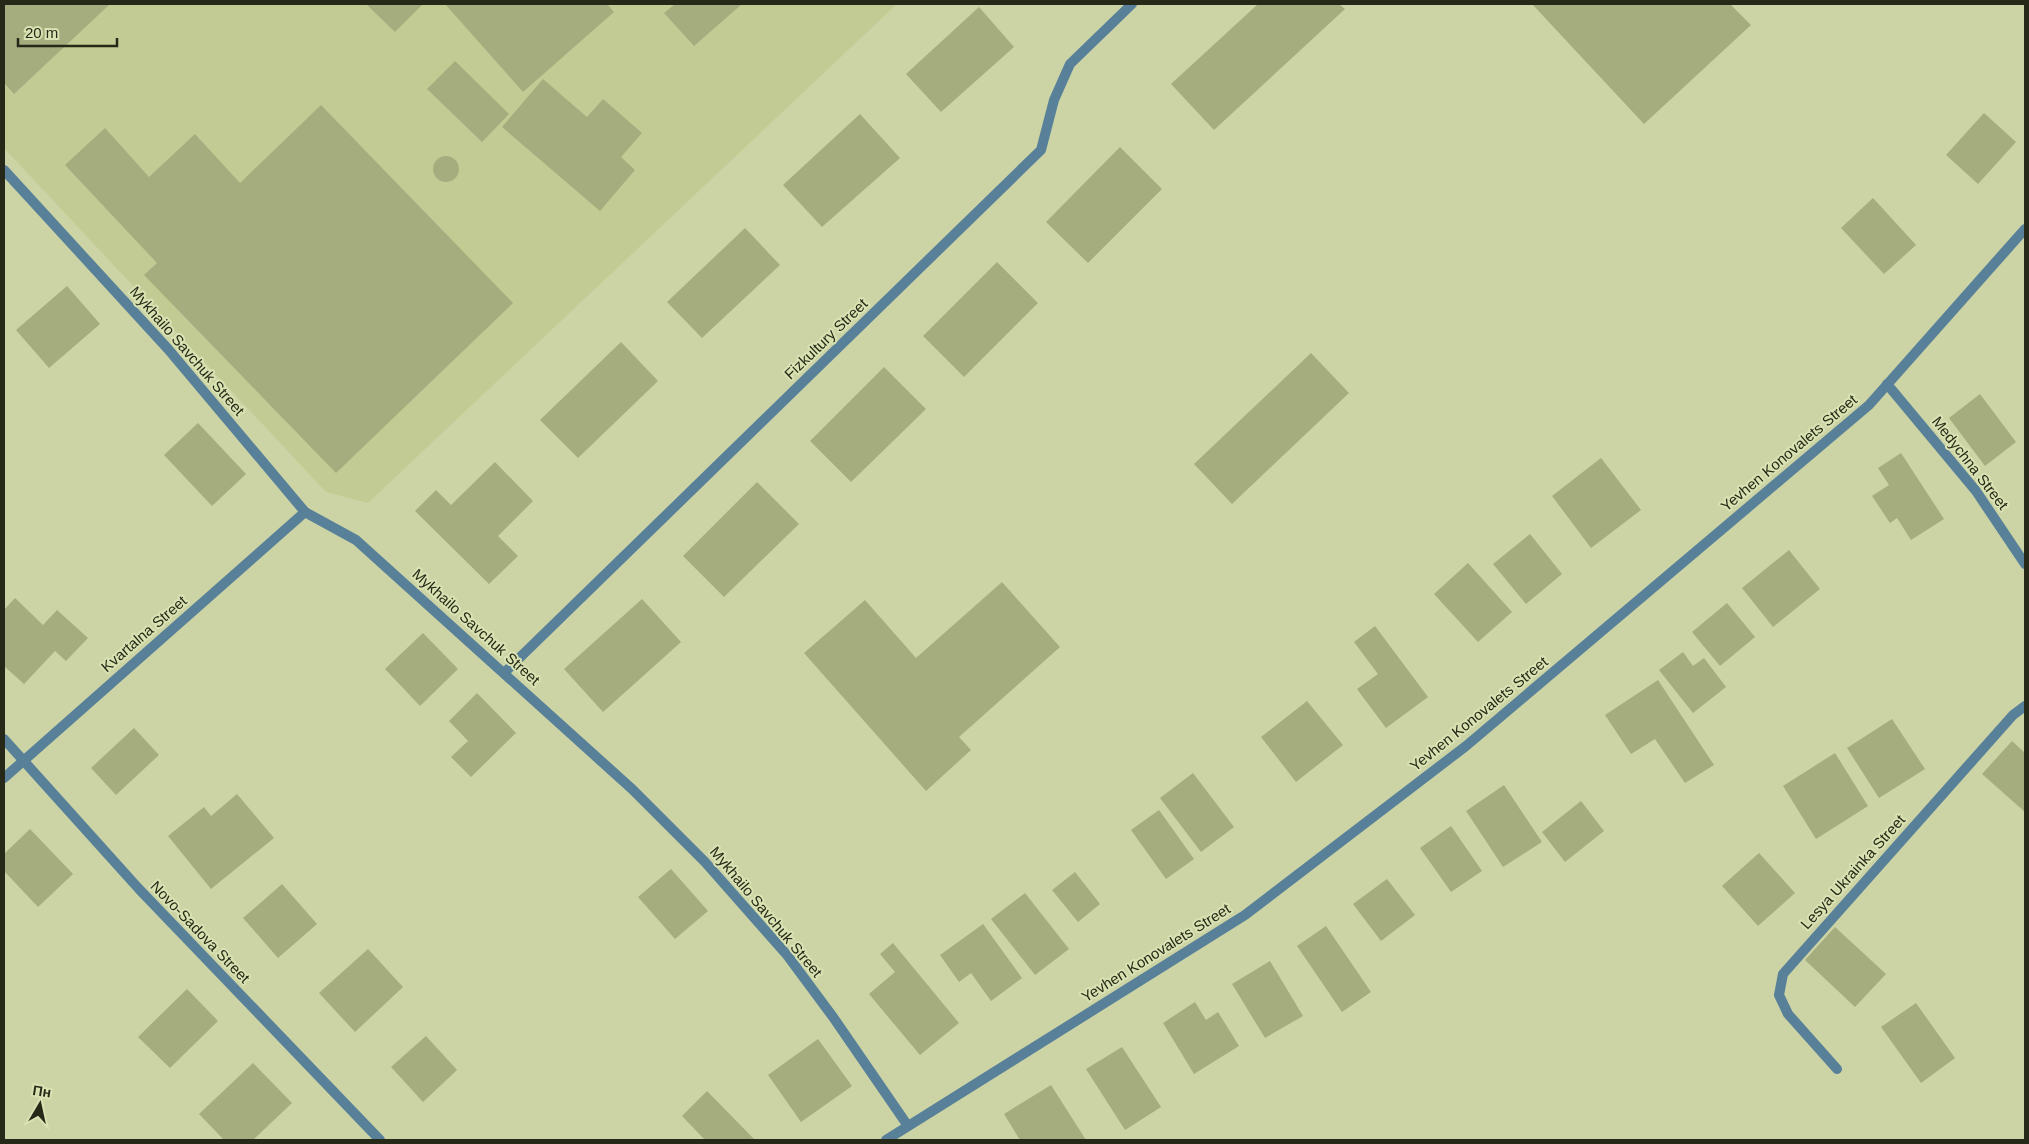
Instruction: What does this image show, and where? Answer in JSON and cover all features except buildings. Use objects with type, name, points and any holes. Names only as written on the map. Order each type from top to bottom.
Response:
[{"type":"street","name":"Fizkultury Street","points":[[504,673],[1041,150],[1054,100],[1070,64],[1132,4]]},
{"type":"street","name":"Mykhailo Savchuk Street","points":[[4,170],[168,348],[305,512],[356,540],[632,789],[705,862],[787,956],[833,1017],[908,1126]]},
{"type":"street","name":"Yevhen Konovalets Street","points":[[886,1140],[1246,915],[1466,746],[1869,405],[2025,229]]},
{"type":"street","name":"Medychna Street","points":[[1887,384],[1976,491],[2025,564]]},
{"type":"street","name":"Kvartalna Street","points":[[4,778],[305,512]]},
{"type":"street","name":"Lesya Ukrainka Street","points":[[1838,1069],[1788,1014],[1779,995],[1783,974],[2013,715],[2025,706]]},
{"type":"street","name":"Novo-Sadova Street","points":[[4,739],[139,890],[380,1140]]},
{"type":"shaded area","points":[[4,4],[897,4],[368,503],[326,492],[4,148]]}]
